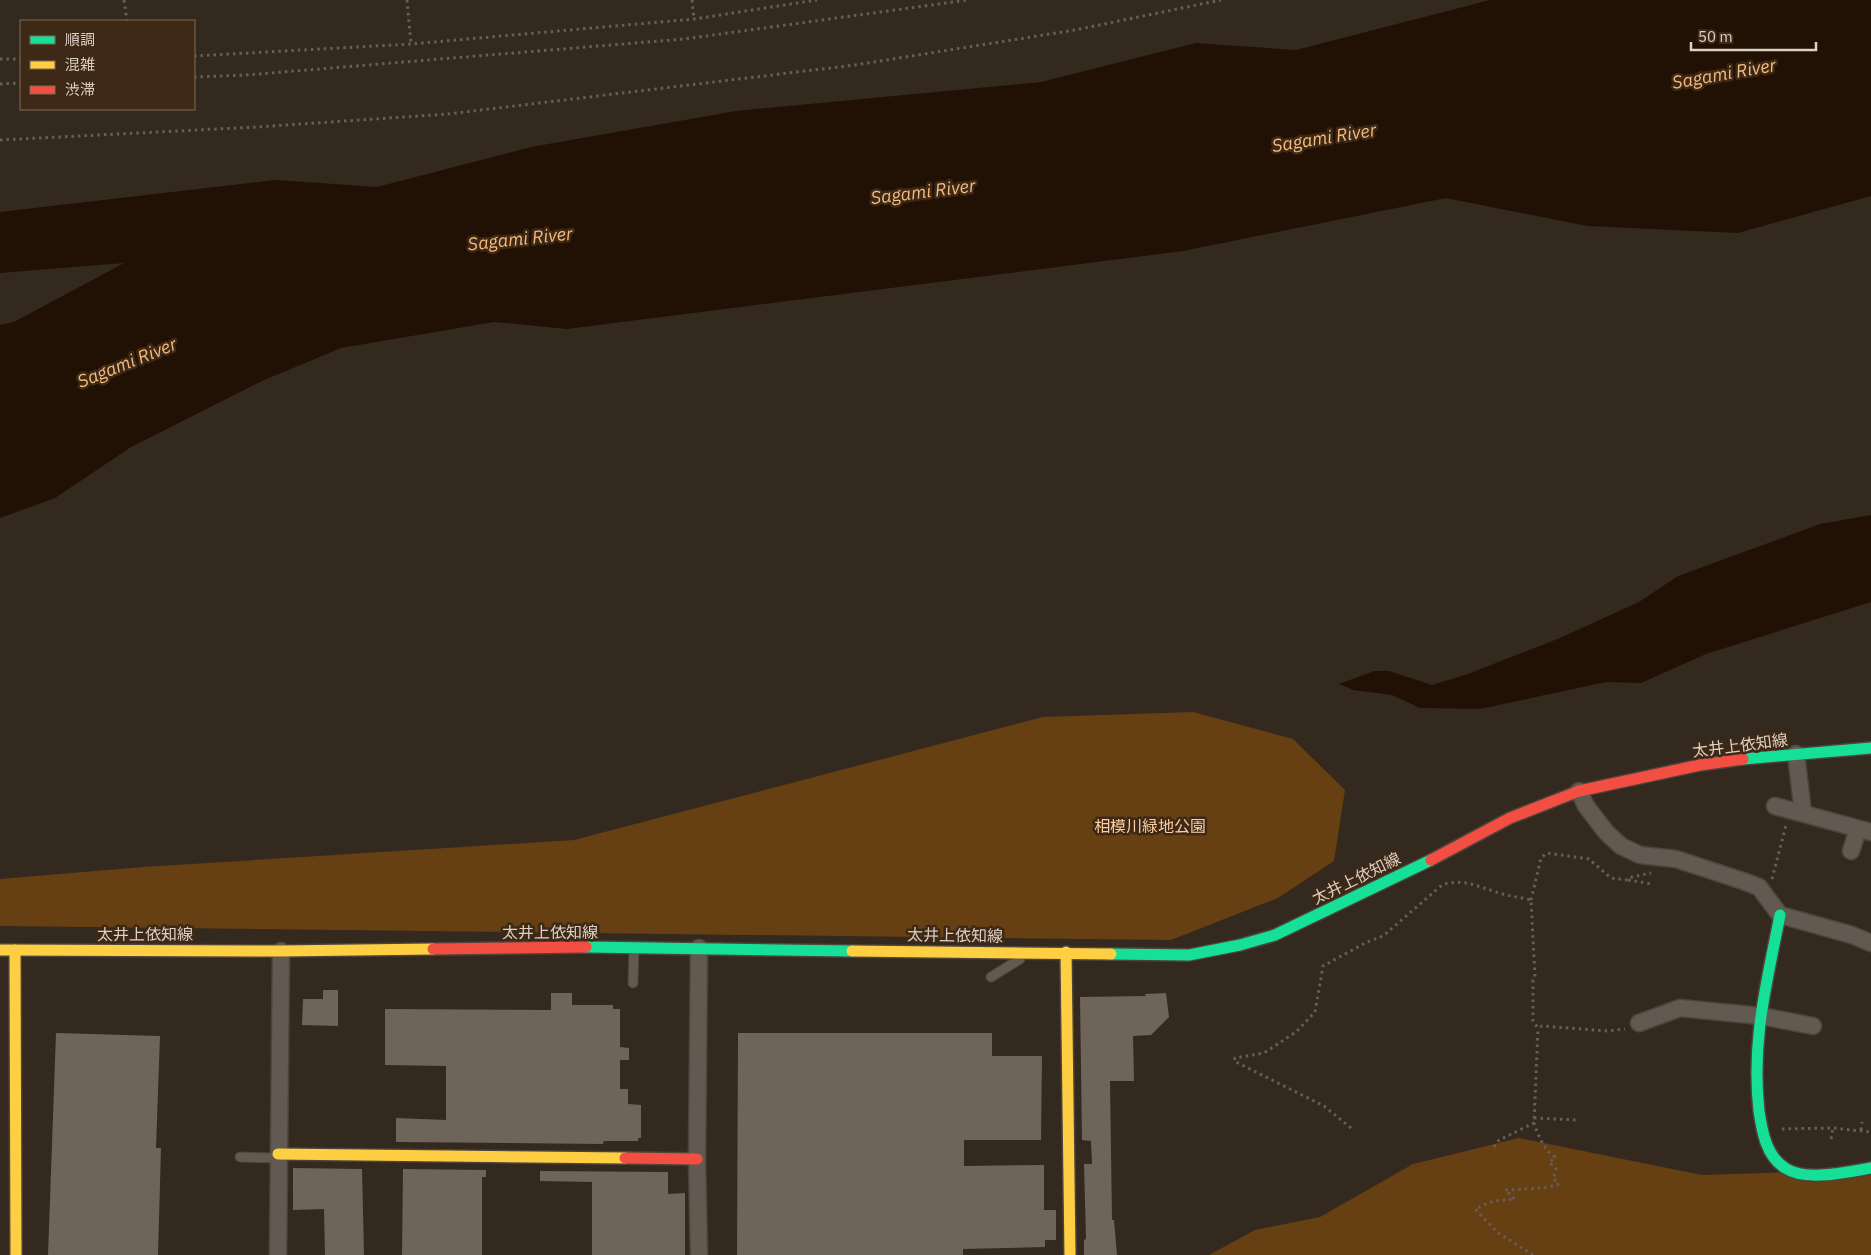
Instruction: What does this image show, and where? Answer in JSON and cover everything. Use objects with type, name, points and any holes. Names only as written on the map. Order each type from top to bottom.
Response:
[{"type":"main road","name":"太井上依知線","points":[[0,950],[281,951],[699,948],[1188,954],[1240,945],[1275,935],[1408,872],[1510,818],[1579,791],[1700,765],[1871,748]]},
{"type":"main road","points":[[1780,915],[1757,1042],[1756,1081],[1762,1133],[1766,1145],[1786,1168],[1802,1174],[1825,1174],[1871,1168]]},
{"type":"main road","points":[[15,950],[8,1154],[16,1255]]},
{"type":"main road","points":[[1066,952],[1070,1255]]},
{"type":"main road","points":[[278,1156],[698,1159]]},
{"type":"street","points":[[1796,754],[1789,810],[1864,831],[1850,852]]},
{"type":"street","points":[[1579,791],[1586,806],[1606,832],[1621,846],[1640,855],[1676,859],[1759,887],[1780,915],[1852,935],[1871,943]]},
{"type":"street","points":[[699,948],[699,1255]]},
{"type":"street","points":[[278,1255],[281,951]]},
{"type":"street","points":[[1639,1023],[1680,1008],[1761,1016],[1813,1026]]},
{"type":"lane","points":[[633,983],[634,948]]},
{"type":"lane","points":[[991,977],[1020,960],[1023,952]]},
{"type":"lane","points":[[240,1157],[278,1156]]},
{"type":"path","points":[[124,0],[127,20]]},
{"type":"path","points":[[407,0],[411,44]]},
{"type":"path","points":[[692,0],[694,19]]},
{"type":"path","points":[[195,56],[411,44],[694,19],[817,0]]},
{"type":"path","points":[[195,77],[256,74],[684,39],[968,0]]},
{"type":"path","points":[[0,140],[257,127],[448,114],[855,65],[1075,30],[1221,0]]},
{"type":"path","points":[[0,59],[20,59]]},
{"type":"path","points":[[0,84],[20,83]]},
{"type":"path","points":[[1767,897],[1789,810]]},
{"type":"path","points":[[1532,1255],[1498,1232],[1475,1209],[1492,1202],[1515,1199],[1505,1190],[1544,1188],[1558,1185],[1559,1182],[1553,1179],[1556,1168],[1549,1162],[1555,1159],[1555,1157],[1539,1138],[1534,1123],[1538,1028],[1533,1021],[1533,980],[1535,977],[1531,900],[1541,858],[1547,852],[1589,859],[1611,878],[1652,884]]},
{"type":"path","points":[[1628,880],[1632,877],[1658,872]]},
{"type":"path","points":[[1352,1128],[1324,1106],[1234,1061],[1235,1058],[1264,1053],[1296,1032],[1315,1012],[1323,966],[1367,942],[1383,936],[1442,885],[1452,881],[1467,883],[1494,892],[1531,900]]},
{"type":"path","points":[[1538,1028],[1542,1026],[1615,1031],[1639,1023]]},
{"type":"path","points":[[1534,1118],[1578,1120]]},
{"type":"path","points":[[1861,1130],[1862,1122]]},
{"type":"path","points":[[1494,1146],[1499,1140],[1534,1123]]},
{"type":"path","points":[[1831,1140],[1833,1128]]},
{"type":"path","points":[[1762,1133],[1772,1129],[1833,1128],[1871,1132]]},
{"type":"green space","name":"相模川緑地公園","points":[[1193,712],[1293,739],[1345,790],[1334,861],[1278,898],[1171,940],[0,926],[0,879],[143,867],[574,840],[1043,717]]},
{"type":"green space","points":[[1519,1138],[1702,1175],[1826,1171],[1871,1162],[1871,1255],[1209,1255],[1255,1230],[1320,1217],[1413,1164]]},
{"type":"water","name":"Sagami River","points":[[1490,0],[1871,0],[1871,196],[1738,233],[1587,226],[1446,198],[1183,251],[567,329],[494,322],[341,348],[262,381],[131,447],[55,498],[0,518],[0,325],[14,322],[124,263],[0,273],[0,212],[276,180],[377,187],[531,147],[736,111],[1041,82],[1196,43],[1296,50]]},
{"type":"water","points":[[1871,515],[1871,602],[1706,654],[1641,683],[1606,682],[1480,709],[1420,708],[1392,695],[1353,690],[1339,684],[1374,671],[1389,671],[1432,685],[1468,674],[1560,638],[1639,602],[1678,576],[1820,524]]},
{"type":"building","points":[[323,990],[338,990],[338,1026],[302,1025],[303,999],[323,999]]},
{"type":"building","points":[[551,993],[572,993],[572,1005],[613,1005],[613,1009],[620,1009],[620,1047],[629,1048],[629,1060],[620,1060],[620,1089],[628,1089],[628,1104],[641,1105],[641,1138],[638,1138],[638,1141],[604,1141],[603,1144],[396,1142],[396,1118],[446,1120],[446,1066],[385,1065],[385,1009],[551,1010]]},
{"type":"building","points":[[1166,993],[1169,1017],[1151,1035],[1133,1036],[1134,1081],[1110,1081],[1112,1220],[1114,1220],[1117,1255],[1084,1255],[1084,1240],[1086,1239],[1084,1164],[1092,1164],[1091,1141],[1082,1140],[1080,997],[1146,996],[1145,994]]},
{"type":"building","points":[[56,1033],[160,1036],[156,1148],[161,1148],[158,1255],[48,1255]]},
{"type":"building","points":[[738,1033],[992,1033],[992,1056],[1042,1056],[1041,1140],[964,1140],[964,1166],[1044,1165],[1044,1210],[1056,1210],[1056,1240],[1045,1240],[1045,1247],[963,1249],[963,1255],[737,1255]]},
{"type":"building","points":[[293,1168],[362,1169],[364,1255],[325,1255],[324,1209],[293,1210]]},
{"type":"building","points":[[403,1169],[486,1170],[486,1177],[482,1177],[482,1255],[402,1255]]},
{"type":"building","points":[[540,1171],[668,1172],[668,1194],[685,1193],[685,1255],[592,1255],[592,1182],[540,1181]]},
{"type":"traffic: fast","points":[[1743,759],[1871,748]]},
{"type":"traffic: fast","points":[[1111,954],[1189,955],[1240,945],[1275,935],[1431,860]]},
{"type":"traffic: fast","points":[[1780,915],[1762,1012],[1757,1060],[1759,1111],[1766,1142],[1773,1157],[1785,1168],[1794,1172],[1827,1175],[1871,1168]]},
{"type":"traffic: fast","points":[[586,947],[852,951]]},
{"type":"traffic: slow","points":[[0,950],[281,951],[433,949]]},
{"type":"traffic: slow","points":[[15,950],[16,1255]]},
{"type":"traffic: slow","points":[[852,951],[1111,954]]},
{"type":"traffic: slow","points":[[1066,952],[1070,1255]]},
{"type":"traffic: slow","points":[[278,1154],[625,1158]]},
{"type":"traffic: jam","points":[[1431,860],[1510,818],[1579,791],[1700,765],[1743,759]]},
{"type":"traffic: jam","points":[[433,949],[586,947]]},
{"type":"traffic: jam","points":[[625,1158],[697,1159]]}]
